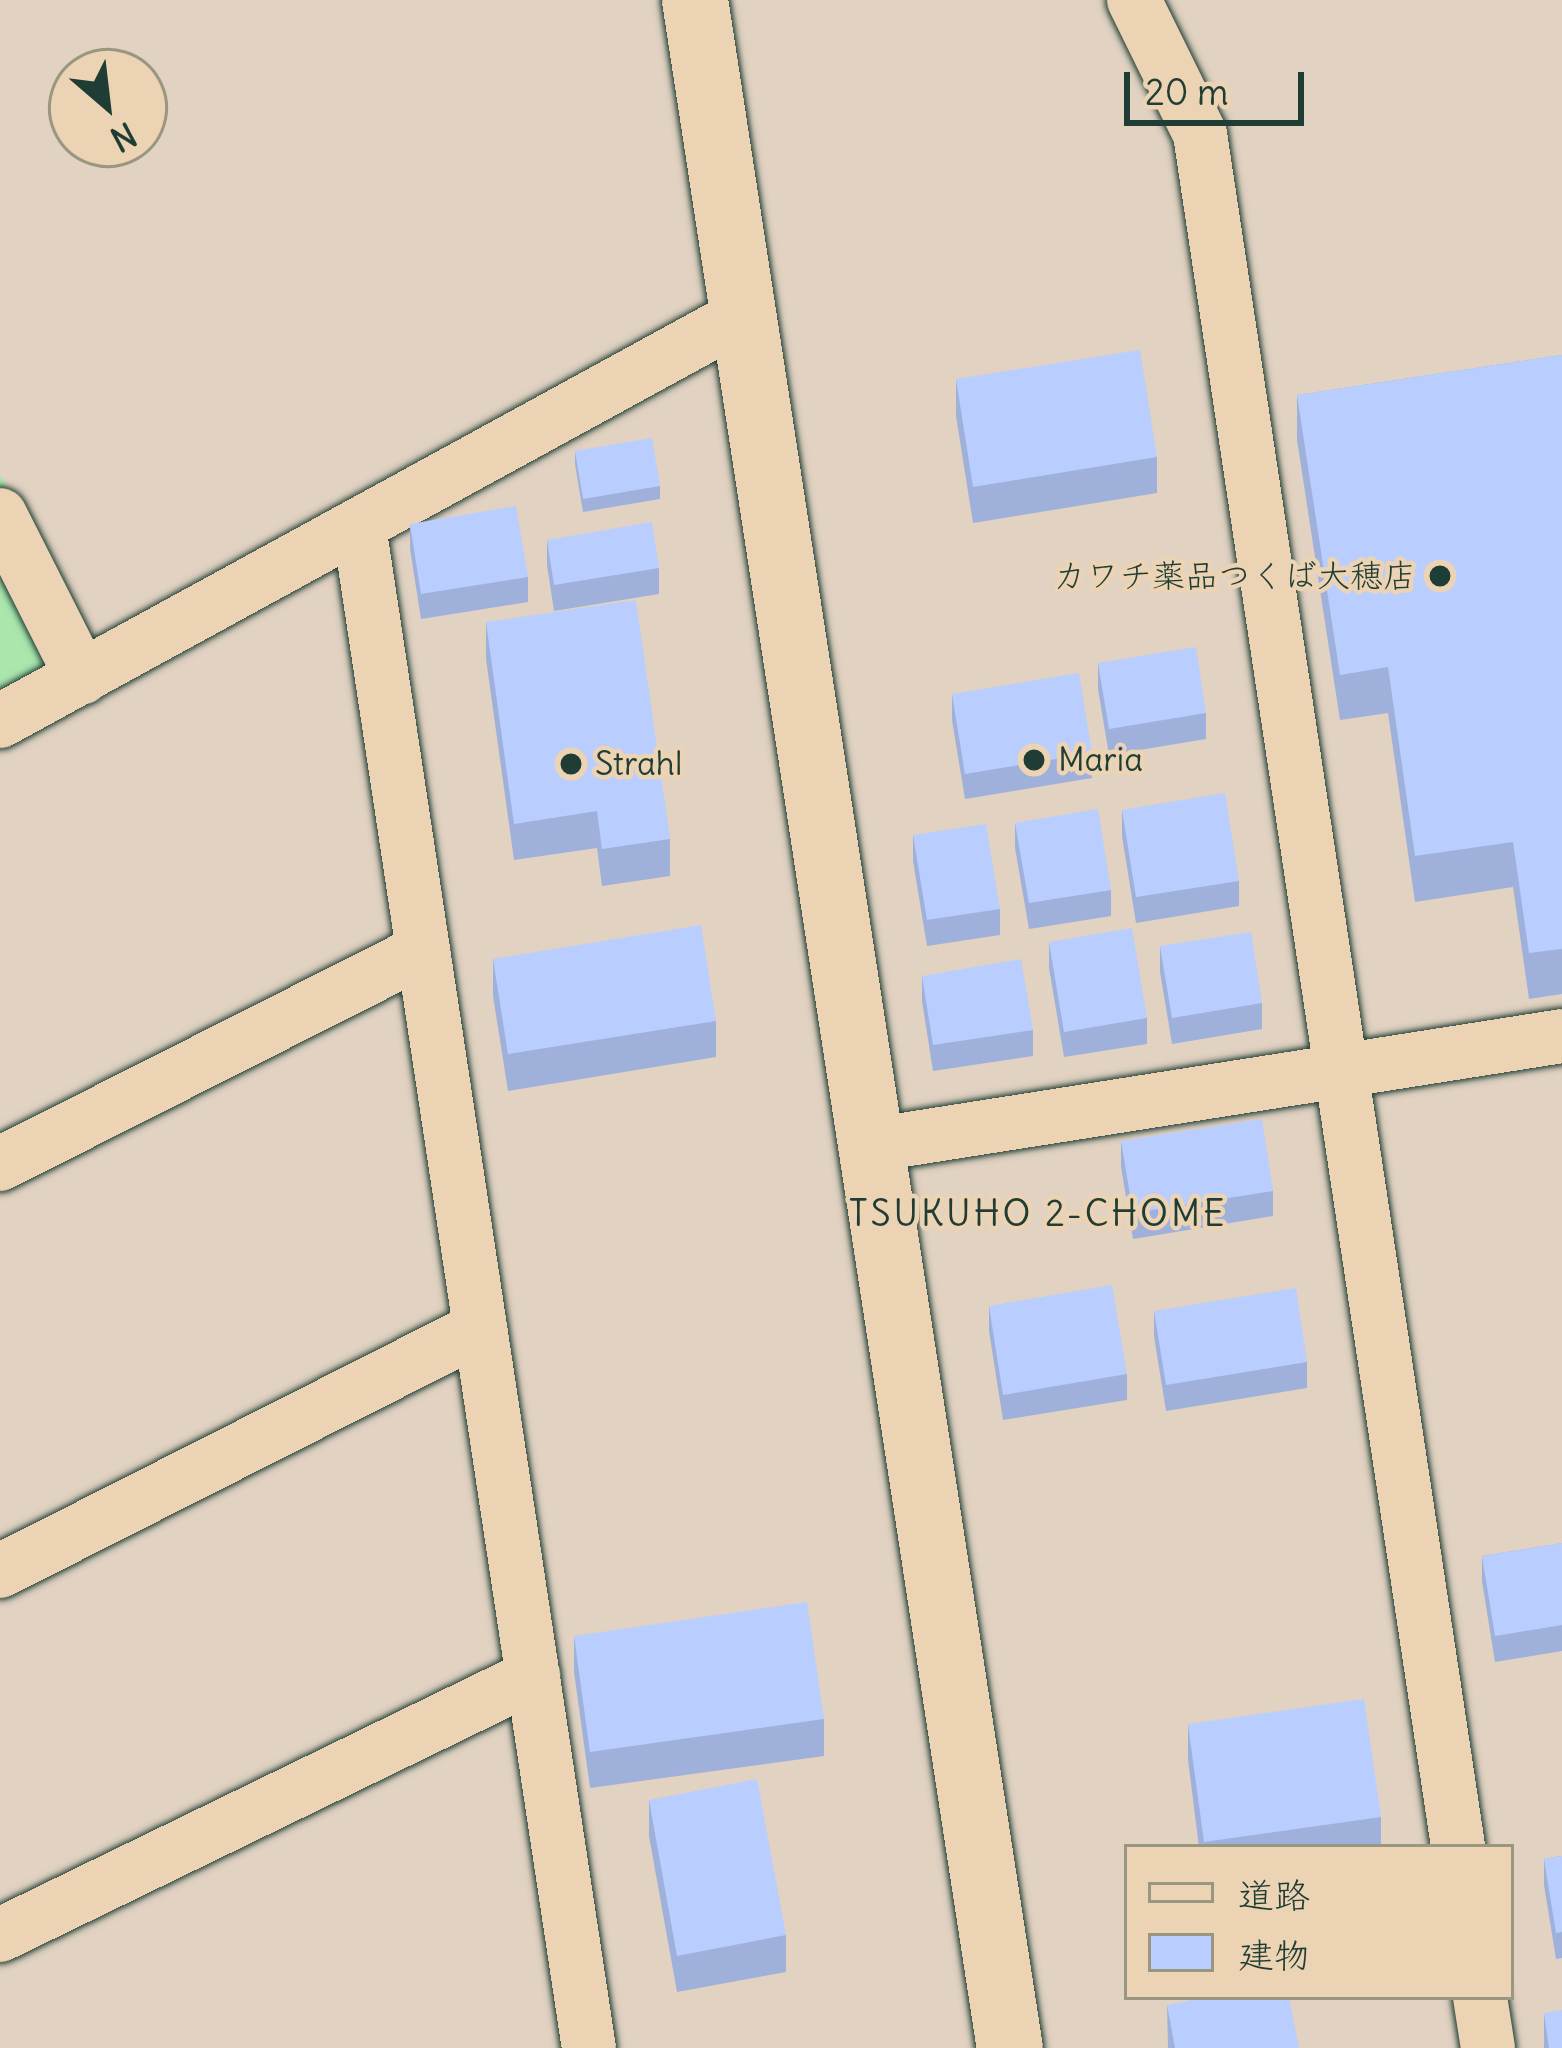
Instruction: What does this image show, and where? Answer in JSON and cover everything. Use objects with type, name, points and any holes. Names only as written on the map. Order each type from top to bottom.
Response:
[{"type":"street","points":[[695,0],[1010,2048]]},
{"type":"street","points":[[1134,0],[1200,134],[1458,1844]]},
{"type":"street","points":[[0,721],[741,316]]},
{"type":"street","points":[[0,515],[82,677]]},
{"type":"street","points":[[358,526],[533,1676],[579,2044]]},
{"type":"street","points":[[0,1164],[423,950]]},
{"type":"street","points":[[872,1145],[1562,1036]]},
{"type":"street","points":[[0,1571],[480,1328]]},
{"type":"street","points":[[0,1935],[533,1676]]},
{"type":"street","points":[[1480,2000],[1488,2048]]},
{"type":"green space","points":[[0,474],[87,647],[0,694]]},
{"type":"building","points":[[1140,350],[1157,457],[973,487],[956,379]]},
{"type":"building","name":"カワチ薬品つくば大穂店","points":[[1562,355],[1562,949],[1529,953],[1513,842],[1415,856],[1388,667],[1340,675],[1297,395]]},
{"type":"building","points":[[652,438],[660,486],[583,499],[575,451]]},
{"type":"building","points":[[516,506],[528,577],[421,594],[410,524]]},
{"type":"building","points":[[652,522],[659,568],[554,585],[547,540]]},
{"type":"building","points":[[636,600],[670,839],[602,849],[597,811],[514,824],[486,622]]},
{"type":"building","points":[[1196,647],[1206,713],[1109,729],[1098,663]]},
{"type":"building","points":[[1079,673],[1092,753],[965,774],[952,694]]},
{"type":"building","points":[[1225,793],[1239,881],[1136,897],[1122,810]]},
{"type":"building","points":[[1098,809],[1111,890],[1029,903],[1015,823]]},
{"type":"building","points":[[986,824],[1000,909],[927,920],[913,835]]},
{"type":"building","points":[[701,925],[716,1021],[508,1054],[493,959]]},
{"type":"building","points":[[1132,928],[1147,1018],[1064,1032],[1049,942]]},
{"type":"building","points":[[1251,932],[1262,1003],[1172,1018],[1160,946]]},
{"type":"building","points":[[1021,959],[1033,1030],[933,1045],[922,976]]},
{"type":"building","points":[[1262,1119],[1273,1191],[1133,1213],[1121,1141]]},
{"type":"building","points":[[1112,1285],[1127,1374],[1003,1395],[989,1306]]},
{"type":"building","points":[[1296,1288],[1307,1362],[1166,1385],[1154,1311]]},
{"type":"building","points":[[1562,1543],[1562,1625],[1495,1636],[1482,1556]]},
{"type":"building","points":[[807,1602],[824,1719],[590,1752],[574,1636]]},
{"type":"building","points":[[1364,1699],[1381,1817],[1204,1842],[1188,1724]]},
{"type":"building","points":[[757,1779],[786,1935],[677,1956],[649,1800]]},
{"type":"building","points":[[1562,1856],[1562,1932],[1556,1933],[1544,1859]]},
{"type":"building","points":[[1192,2000],[1290,2000],[1299,2048],[1175,2048],[1167,2005]]},
{"type":"building","points":[[1562,2010],[1562,2048],[1549,2048],[1544,2013]]},
{"type":"place","name":"カワチ薬品つくば大穂店","points":[[1440,576]]},
{"type":"place","name":"Maria","points":[[1034,760]]},
{"type":"place","name":"Strahl","points":[[571,764]]},
{"type":"district","name":"TSUKUHO 2-CHOME","points":[[1038,1214]]}]
